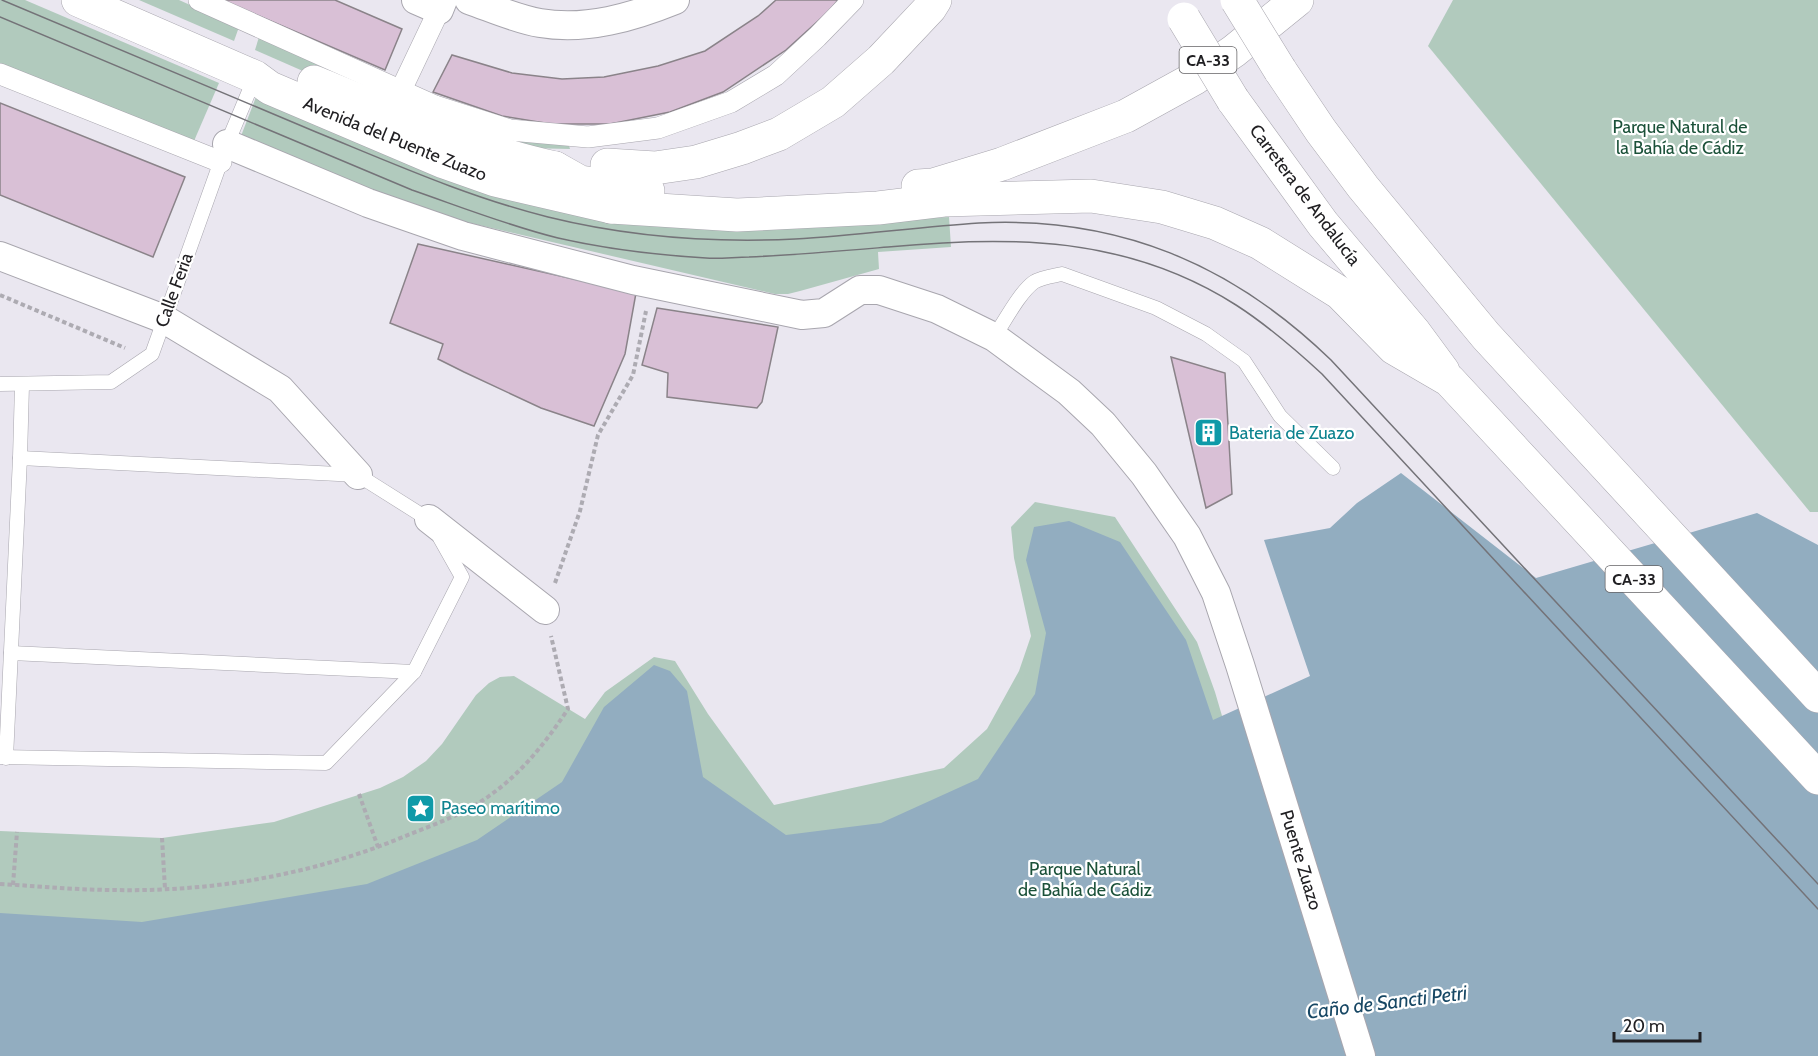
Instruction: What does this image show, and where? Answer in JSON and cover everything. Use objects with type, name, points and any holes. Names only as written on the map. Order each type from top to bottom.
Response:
[{"type":"main road","name":"Avenida del Puente Zuazo","points":[[78,0],[255,77],[270,88],[444,162],[495,180],[611,207],[737,215],[878,208],[944,200],[1080,196],[1162,207],[1215,223],[1260,243],[1341,293],[1394,348],[1449,380]]},
{"type":"main road","points":[[555,168],[592,164],[655,168],[696,162],[779,134],[833,102],[881,60],[935,0]]},
{"type":"main road","name":"CA-33","points":[[1237,0],[1321,131],[1363,187],[1486,336],[1818,696]]},
{"type":"main road","points":[[555,168],[580,182],[679,194],[806,195],[933,185],[1002,164],[1126,116],[1195,78],[1234,51],[1298,0]]},
{"type":"main road","name":"Carretera de Andalucía","points":[[1179,10],[1233,100],[1323,224],[1416,333],[1449,380]]},
{"type":"main road","name":"Avenida del Puente Zuazo","points":[[255,77],[290,72],[453,139],[555,168]]},
{"type":"main road","name":"CA-33","points":[[1449,380],[1818,778]]},
{"type":"street","points":[[199,0],[435,106],[510,130],[588,137],[658,128],[731,102],[776,75],[817,38],[853,0]]},
{"type":"street","points":[[469,0],[539,23],[576,26],[634,16],[675,0]]},
{"type":"street","points":[[401,90],[433,3]]},
{"type":"street","points":[[0,74],[463,236],[652,284],[802,315],[824,313],[860,290],[879,290],[937,309],[994,336]]},
{"type":"street","points":[[0,256],[164,319],[280,389],[358,475]]},
{"type":"street","name":"Puente Zuazo","points":[[994,336],[1069,392],[1103,424],[1144,474],[1187,536],[1211,584],[1240,665],[1361,1056]]},
{"type":"street","points":[[429,519],[545,610]]},
{"type":"lane","name":"Calle Feria","points":[[152,354],[224,153],[255,77]]},
{"type":"lane","points":[[994,336],[1025,292],[1035,282],[1048,276],[1062,274],[1156,308],[1206,334],[1244,362],[1280,416],[1333,468]]},
{"type":"lane","points":[[0,384],[111,382],[152,354]]},
{"type":"lane","points":[[20,458],[358,475],[429,519],[462,577],[414,672],[326,763],[3,758],[11,653],[22,385]]},
{"type":"lane","points":[[11,653],[414,672]]},
{"type":"path","points":[[0,884],[113,890],[165,890],[226,885],[291,874],[378,847],[452,817],[488,797],[521,769],[545,743],[568,709],[545,610],[580,511],[598,435],[633,375],[652,284]]},
{"type":"path","points":[[0,295],[126,348],[152,354]]},
{"type":"path","points":[[359,794],[378,847]]},
{"type":"path","points":[[13,885],[17,832]]},
{"type":"path","points":[[162,838],[165,890]]},
{"type":"green space","points":[[0,0],[25,0],[219,83],[194,141],[0,63]]},
{"type":"green space","points":[[139,0],[179,0],[239,27],[234,41]]},
{"type":"green space","name":"Parque Natural de la Bahía de Cádiz","points":[[1453,0],[1818,0],[1818,512],[1810,512],[1428,46]]},
{"type":"green space","points":[[259,37],[568,142],[570,149],[527,148],[401,114],[255,50]]},
{"type":"green space","points":[[256,97],[715,228],[949,217],[951,247],[878,252],[879,269],[788,294],[775,294],[423,212],[241,136]]},
{"type":"green space","name":"Parque Natural de Bahía de Cádiz","points":[[1035,502],[1115,517],[1197,642],[1215,692],[1322,1056],[0,1056],[0,831],[162,838],[274,822],[380,788],[403,777],[426,761],[442,744],[476,695],[500,677],[514,676],[585,719],[605,692],[654,657],[675,661],[708,714],[774,805],[944,768],[987,729],[1019,671],[1031,636],[1014,558],[1011,527]]},
{"type":"water","name":"Caño de Sancti Petri","points":[[1401,473],[1536,578],[1757,513],[1818,545],[1818,1056],[0,1056],[0,913],[142,922],[367,884],[477,840],[562,782],[604,707],[654,665],[670,671],[687,691],[703,777],[786,835],[881,823],[978,779],[1035,694],[1046,633],[1026,560],[1034,527],[1069,521],[1120,542],[1186,640],[1213,720],[1310,676],[1264,540],[1330,528],[1357,503]]},
{"type":"building","points":[[222,0],[335,0],[402,29],[385,70]]},
{"type":"building","points":[[776,0],[838,0],[786,50],[723,92],[670,112],[610,124],[551,124],[502,116],[433,92],[452,55],[512,73],[562,79],[604,77],[658,66],[705,51],[758,16]]},
{"type":"building","points":[[0,103],[185,177],[153,257],[0,195]]},
{"type":"building","points":[[418,244],[636,293],[625,354],[594,426],[541,408],[438,359],[443,344],[390,323]]},
{"type":"building","points":[[657,308],[778,327],[762,402],[757,408],[667,397],[668,373],[642,365]]},
{"type":"building","name":"Bateria de Zuazo","points":[[1171,357],[1225,373],[1232,494],[1206,508]]},
{"type":"tram line","points":[[2,0],[402,167],[489,200],[578,224],[671,237],[764,240],[818,238],[979,223],[1030,223],[1079,228],[1125,238],[1170,253],[1213,273],[1254,297],[1293,326],[1331,360],[1818,884]]},
{"type":"tram line","points":[[0,17],[412,190],[503,222],[558,238],[632,251],[711,258],[801,254],[934,243],[1024,242],[1111,253],[1153,265],[1195,282],[1259,321],[1322,374],[1818,909]]},
{"type":"place","name":"Bateria de Zuazo","points":[[1208,433]]},
{"type":"place","name":"Paseo marítimo","points":[[420,808]]}]
